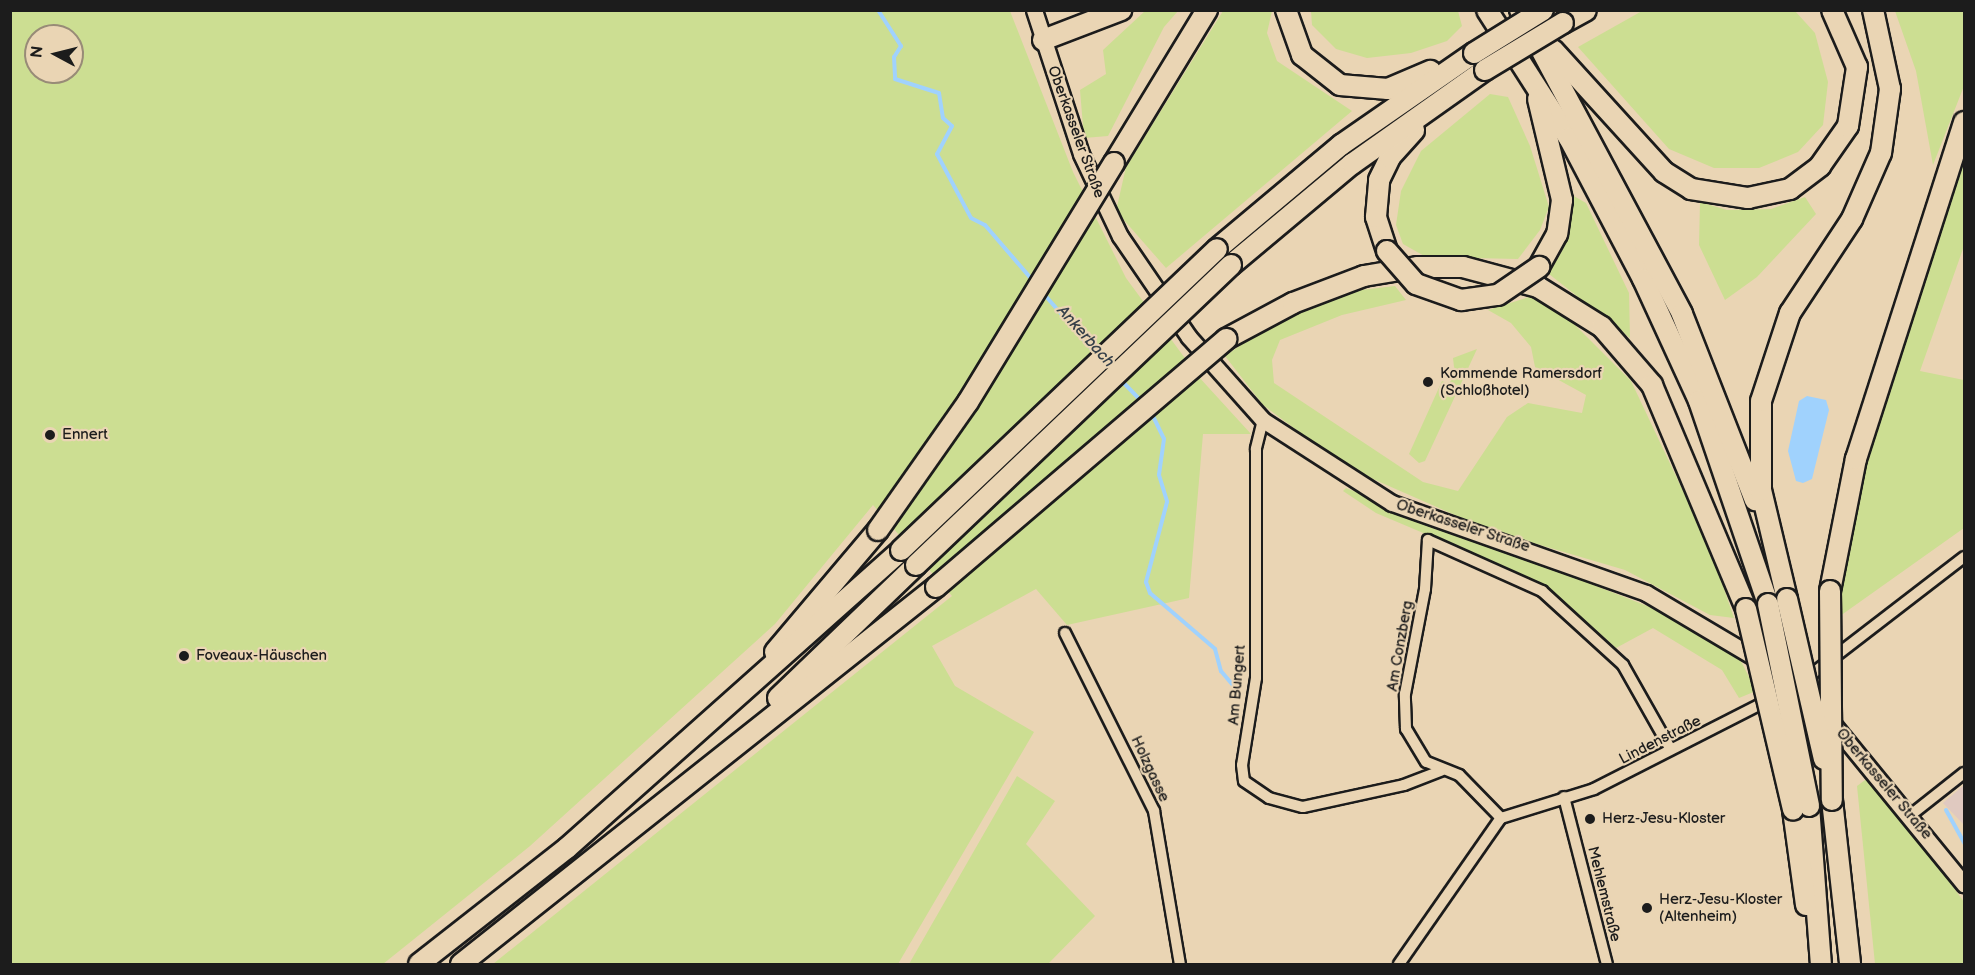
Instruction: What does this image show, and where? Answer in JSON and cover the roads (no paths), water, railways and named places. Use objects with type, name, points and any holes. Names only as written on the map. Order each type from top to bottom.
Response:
[{"type":"highway","points":[[1043,40],[1121,10]]},
{"type":"highway","points":[[716,719],[878,530],[968,402],[1207,10]]},
{"type":"highway","points":[[1286,10],[1296,45],[1310,65],[1352,88],[1400,85],[1474,53]]},
{"type":"highway","points":[[1487,10],[1534,82],[1643,279],[1689,381],[1778,601],[1832,800]]},
{"type":"highway","points":[[1520,10],[1533,28],[1664,172],[1691,189],[1748,198],[1790,189],[1820,166],[1848,126],[1857,67],[1832,10]]},
{"type":"highway","points":[[419,964],[567,848],[716,719],[901,550],[1217,249],[1341,145],[1474,53],[1543,10]]},
{"type":"highway","points":[[694,779],[1231,265],[1352,164],[1455,89],[1586,10]]},
{"type":"highway","points":[[1821,964],[1801,808],[1774,548],[1759,469],[1761,401],[1790,313],[1857,211],[1881,153],[1890,89],[1873,10]]},
{"type":"highway","points":[[1533,28],[1682,314],[1774,548]]},
{"type":"highway","points":[[1455,89],[1384,168],[1375,205],[1387,251],[1416,284],[1461,300],[1498,295],[1539,267],[1557,234],[1562,200],[1534,82]]},
{"type":"highway","points":[[1850,964],[1832,800],[1830,591],[1856,459],[1965,122]]},
{"type":"highway","points":[[461,964],[936,587],[1226,339],[1319,291],[1375,274],[1463,267],[1538,287],[1602,327],[1652,385],[1746,609],[1801,808],[1813,964]]},
{"type":"street","name":"Oberkasseler Straße","points":[[1034,10],[1081,154],[1120,236],[1189,337],[1263,420],[1392,503],[1646,593],[1797,685],[1912,814],[1965,884]]},
{"type":"street","name":"Am Bungert","points":[[1263,420],[1256,449],[1256,678],[1242,765],[1244,781],[1269,798],[1303,807],[1394,788],[1441,771]]},
{"type":"street","name":"Am Conzberg","points":[[1501,818],[1460,775],[1441,771],[1413,746],[1404,714],[1428,540],[1542,591],[1559,605],[1623,665],[1670,748]]},
{"type":"street","name":"Lindenstraße","points":[[1501,818],[1594,789],[1670,748],[1797,685],[1965,557]]},
{"type":"street","name":"Holzgasse","points":[[1065,633],[1154,811],[1180,964]]},
{"type":"street","points":[[1912,814],[1965,773]]},
{"type":"street","name":"Mehlemstraße","points":[[1564,797],[1607,964]]},
{"type":"street","points":[[1399,964],[1501,818]]},
{"type":"water","points":[[1807,396],[1826,400],[1829,410],[1812,479],[1803,483],[1796,481],[1788,451],[1799,401]]},
{"type":"waterway","name":"Ankerbach","points":[[878,10],[901,46],[894,57],[895,79],[939,93],[943,118],[952,126],[937,154],[971,218],[985,225],[1034,282]]},
{"type":"waterway","name":"Ankerbach","points":[[1043,293],[1097,355]]},
{"type":"waterway","name":"Ankerbach","points":[[1121,380],[1143,403]]},
{"type":"waterway","name":"Ankerbach","points":[[1150,410],[1164,439],[1159,475],[1167,502],[1146,582],[1150,593],[1215,649],[1221,671],[1240,694]]},
{"type":"waterway","name":"Ankerbach","points":[[1946,810],[1964,843]]},
{"type":"place","name":"Kommende Ramersdorf (Schloßhotel)","points":[[1428,382]]},
{"type":"place","name":"Ennert","points":[[50,435]]},
{"type":"place","name":"Foveaux-Häuschen","points":[[184,656]]},
{"type":"place","name":"Herz-Jesu-Kloster","points":[[1590,819]]},
{"type":"place","name":"Herz-Jesu-Kloster (Altenheim)","points":[[1647,908]]}]
